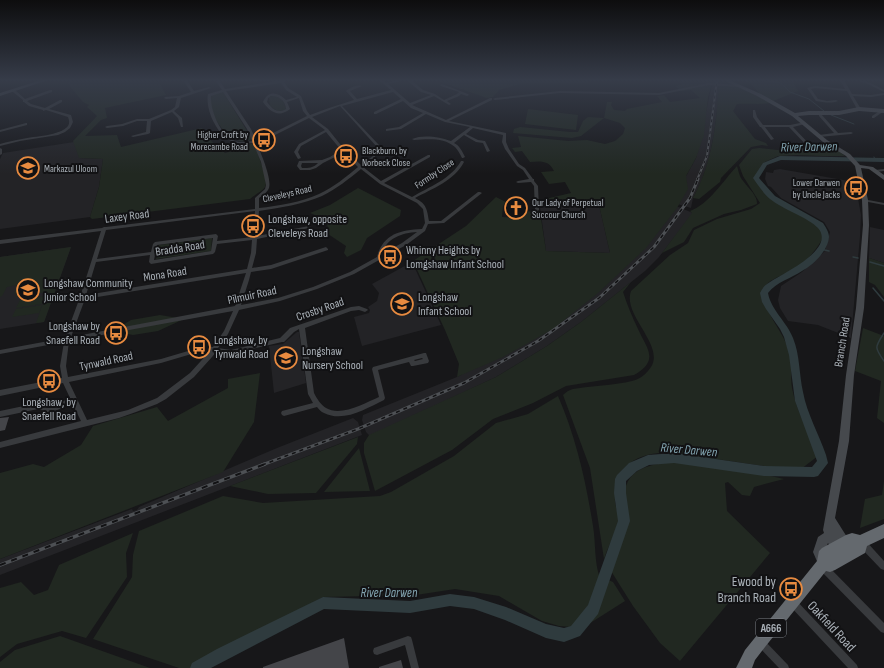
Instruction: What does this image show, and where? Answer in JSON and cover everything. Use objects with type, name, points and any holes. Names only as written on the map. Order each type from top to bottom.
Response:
[{"type":"highway","points":[[823,564],[830,564],[849,547],[884,531]]},
{"type":"highway","name":"A666","points":[[744,668],[750,655],[823,564]]},
{"type":"street","points":[[0,145],[29,138],[51,135],[66,129],[72,124],[70,116],[49,111]]},
{"type":"street","points":[[210,111],[211,115],[224,134],[231,140],[238,143],[255,141],[282,132],[309,116],[324,111]]},
{"type":"street","points":[[0,445],[122,414],[153,403],[181,385],[215,350],[225,335],[238,308],[249,271],[255,238],[257,198],[267,189],[268,185],[263,162],[255,141],[237,111]]},
{"type":"street","points":[[274,111],[280,113],[284,111]]},
{"type":"street","points":[[304,111],[327,130],[343,150],[360,167],[381,182],[413,198],[425,209],[427,223],[442,222],[480,193]]},
{"type":"street","points":[[346,111],[378,146]]},
{"type":"street","points":[[375,113],[380,111]]},
{"type":"street","points":[[422,111],[446,121],[506,135],[504,142],[508,149],[518,165],[524,169],[536,186],[537,210]]},
{"type":"street","points":[[446,121],[467,111]]},
{"type":"street","points":[[754,111],[755,117],[772,139]]},
{"type":"street","points":[[788,111],[854,162],[868,167],[884,178]]},
{"type":"street","points":[[794,115],[848,111]]},
{"type":"street","points":[[873,117],[883,111]]},
{"type":"street","points":[[107,127],[137,120],[149,120],[172,112],[180,118],[182,126]]},
{"type":"street","points":[[387,130],[400,128],[426,113]]},
{"type":"street","points":[[821,114],[837,134]]},
{"type":"street","points":[[133,136],[148,133],[149,120]]},
{"type":"street","points":[[761,126],[790,126],[804,123]]},
{"type":"street","points":[[0,131],[26,124]]},
{"type":"street","points":[[790,126],[813,150]]},
{"type":"street","points":[[414,139],[437,138],[451,143],[471,128]]},
{"type":"street","points":[[299,158],[296,152],[300,145],[327,130]]},
{"type":"street","points":[[820,136],[851,133]]},
{"type":"street","points":[[464,134],[476,141],[484,142],[488,151]]},
{"type":"street","name":"Formby Close","points":[[413,198],[445,179],[458,169],[463,160],[462,151],[451,143]]},
{"type":"street","points":[[795,150],[813,150],[835,146]]},
{"type":"street","points":[[0,149],[0,154]]},
{"type":"street","points":[[321,162],[300,162],[299,166],[301,169],[310,170],[319,166],[321,162],[343,150]]},
{"type":"street","points":[[381,182],[429,156]]},
{"type":"street","name":"Cleveleys Road","points":[[257,209],[295,203],[320,194],[340,183],[374,157]]},
{"type":"street","name":"Branch Road","points":[[829,535],[828,530],[831,521],[844,441],[850,375],[860,308],[866,244],[865,200],[854,162]]},
{"type":"street","points":[[875,171],[884,170]]},
{"type":"street","points":[[518,182],[533,180]]},
{"type":"street","points":[[865,200],[884,204]]},
{"type":"street","name":"Laxey Road","points":[[0,242],[257,209]]},
{"type":"street","name":"Pilmuir Road","points":[[0,352],[278,300],[315,288],[352,273],[404,244],[423,230],[427,223]]},
{"type":"street","name":"Bradda Road","points":[[215,243],[255,238],[309,227]]},
{"type":"street","points":[[86,423],[65,380],[63,366],[67,339],[83,297],[104,228]]},
{"type":"street","points":[[379,258],[380,250],[384,242],[402,232],[423,230]]},
{"type":"street","name":"Bradda Road","points":[[216,236],[215,243],[213,252],[151,262],[155,244],[216,236]]},
{"type":"street","name":"Mona Road","points":[[83,297],[271,267],[326,249]]},
{"type":"street","name":"Bradda Road","points":[[94,261],[153,252]]},
{"type":"street","name":"Crosby Road","points":[[215,350],[231,352],[282,340],[292,330],[302,328],[351,309],[359,308],[365,310]]},
{"type":"street","points":[[302,328],[311,394],[316,405],[320,409],[331,414],[345,413],[382,398],[375,369],[411,359]]},
{"type":"street","name":"Tynwald Road","points":[[0,393],[161,361],[205,348],[215,350]]},
{"type":"street","points":[[0,414],[38,406],[51,410],[74,399]]},
{"type":"street","points":[[284,413],[316,405]]},
{"type":"street","points":[[831,521],[849,547]]},
{"type":"street","points":[[884,566],[829,535],[822,541],[818,552],[823,564],[884,629]]},
{"type":"street","name":"Oakfield Road","points":[[792,601],[854,668]]},
{"type":"street","points":[[377,651],[408,640],[415,668]]},
{"type":"street","points":[[760,642],[785,668]]},
{"type":"shaded area","points":[[92,111],[106,111],[107,118],[101,120],[85,136],[117,135],[121,147],[202,128],[208,138],[225,153],[242,148],[243,144],[254,144],[264,172],[266,183],[265,187],[250,199],[92,219],[90,217],[99,187],[103,159],[79,158],[73,141],[97,116]]},
{"type":"shaded area","points":[[213,111],[235,111],[252,139],[244,141],[236,140],[228,135],[216,119]]},
{"type":"shaded area","points":[[528,111],[546,111],[578,115],[576,130],[525,124]]},
{"type":"shaded area","points":[[605,111],[707,111],[704,135],[696,158],[686,176],[688,189],[677,208],[646,248],[598,293],[553,329],[503,357],[457,377],[459,364],[413,261],[466,226],[496,197],[506,202],[503,206],[502,217],[521,218],[522,211],[540,212],[546,251],[610,253],[599,205],[591,201],[545,199],[571,193],[565,182],[549,184],[541,172],[554,171],[550,165],[544,162],[530,162],[522,151],[515,152],[512,148],[521,147],[518,136],[568,141],[587,140],[605,144],[615,141],[623,134],[625,128],[620,123],[604,118]]},
{"type":"shaded area","points":[[706,111],[717,111],[709,159],[701,183],[693,198],[691,208],[674,203],[696,158]]},
{"type":"shaded area","points":[[717,111],[733,111],[755,139],[766,143],[768,146],[762,145],[751,147],[721,178],[720,182],[699,199],[693,198],[705,170],[713,140]]},
{"type":"shaded area","points":[[588,117],[604,118],[581,136],[572,138],[513,133],[514,129],[520,127],[578,132],[583,121]]},
{"type":"shaded area","points":[[74,142],[80,158],[103,159],[99,187],[90,217],[0,229],[0,159],[3,153]]},
{"type":"shaded area","points":[[759,148],[787,151],[822,151],[836,149],[845,156],[778,156],[765,162],[755,177],[770,197],[802,214],[816,224],[824,235],[817,247],[803,264],[796,269],[775,278],[767,284],[763,293],[763,298],[766,305],[789,350],[791,358],[791,384],[794,397],[818,456],[801,469],[771,467],[668,452],[646,455],[637,459],[623,470],[618,478],[615,501],[618,520],[604,559],[590,468],[563,395],[573,389],[631,381],[642,377],[648,371],[654,358],[653,349],[632,310],[630,300],[631,291],[670,255],[688,243],[694,230],[717,219],[751,209],[760,203],[743,176],[739,165],[752,149]]},
{"type":"shaded area","points":[[737,166],[740,176],[753,193],[757,200],[757,204],[724,214],[693,228],[684,242],[662,253],[692,213],[690,211],[697,208],[710,198]]},
{"type":"shaded area","points":[[780,169],[855,182],[861,215],[851,338],[818,325],[788,321],[780,308],[778,300],[781,286],[802,272],[825,251],[830,232],[824,222],[781,198],[771,187],[768,186],[765,179],[766,172],[773,173],[774,170]]},
{"type":"shaded area","points":[[358,188],[401,210],[400,216],[367,238],[361,250],[347,257],[344,253],[346,246],[328,234],[327,220],[310,213],[330,205]]},
{"type":"shaded area","points":[[545,199],[591,201],[599,205],[610,253],[546,251],[540,207]]},
{"type":"shaded area","points":[[676,206],[693,213],[659,257],[645,271],[581,322],[547,346],[496,377],[373,435],[369,435],[366,432],[362,420],[363,415],[457,377],[516,345]]},
{"type":"shaded area","points":[[870,227],[884,230],[884,263],[869,258]]},
{"type":"shaded area","points":[[212,238],[211,251],[156,259],[159,245]]},
{"type":"shaded area","name":"Longshaw Community Junior School","points":[[71,247],[44,322],[0,329],[0,257]]},
{"type":"shaded area","name":"Longshaw Community Junior School","points":[[71,247],[44,322],[36,323],[47,292],[15,297],[17,294],[23,292],[14,294],[17,285],[7,287],[0,297],[0,257]]},
{"type":"shaded area","points":[[869,258],[884,263],[884,297],[875,285],[869,282]]},
{"type":"shaded area","name":"Longshaw Infant School","points":[[412,262],[441,325],[362,346],[354,317],[369,313],[370,310],[368,307],[377,301],[379,293],[372,284]]},
{"type":"shaded area","points":[[631,282],[623,292],[648,348],[649,359],[642,370],[634,375],[566,386],[533,403],[493,419],[452,450],[375,491],[364,453],[364,443],[369,435],[496,377],[547,346],[581,322]]},
{"type":"shaded area","points":[[45,296],[42,304],[16,308],[20,300]]},
{"type":"shaded area","points":[[42,305],[39,313],[12,317],[16,309]]},
{"type":"shaded area","points":[[160,315],[184,319],[158,331],[133,335],[113,331],[131,320]]},
{"type":"shaded area","points":[[863,328],[884,336],[884,423],[877,418],[881,381],[855,371]]},
{"type":"shaded area","name":"Longshaw Nursery School","points":[[299,332],[306,383],[274,393],[269,346],[283,344]]},
{"type":"shaded area","points":[[260,373],[254,422],[223,472],[0,559],[0,473],[33,464],[44,467],[81,445],[93,426],[157,407],[168,421],[228,388],[228,379]]},
{"type":"shaded area","points":[[558,396],[570,427],[584,476],[600,578],[595,592],[581,616],[571,627],[559,626],[542,621],[499,596],[455,589],[416,595],[323,597],[190,668],[179,668],[93,639],[132,577],[133,555],[139,531],[223,496],[263,503],[380,496],[391,492],[454,456],[496,423],[528,414]]},
{"type":"shaded area","points":[[353,418],[358,422],[362,435],[0,575],[0,559],[132,509],[133,511],[137,510],[139,507],[277,448]]},
{"type":"shaded area","points":[[358,437],[357,444],[316,493],[268,494],[230,486]]},
{"type":"shaded area","points":[[359,448],[370,491],[324,492]]},
{"type":"shaded area","points":[[671,462],[748,471],[784,479],[754,487],[750,496],[742,495],[728,482],[725,483],[727,511],[770,553],[680,661],[660,643],[633,606],[611,571],[626,527],[627,518],[624,500],[628,481],[638,470]]},
{"type":"shaded area","points":[[884,481],[884,519],[860,528],[865,499],[882,495]]},
{"type":"shaded area","points":[[133,533],[126,553],[127,577],[86,638],[62,631],[17,644],[0,657],[0,588],[21,582],[34,595],[48,590],[59,565]]},
{"type":"shaded area","points":[[608,580],[613,582],[625,601],[584,627],[597,611]]},
{"type":"shaded area","points":[[60,636],[150,668],[0,668],[0,662],[15,650]]},
{"type":"building","name":"Our Lady of Perpetual Succour Church","points":[[521,204],[519,216],[506,215],[506,211],[510,211],[510,205]]},
{"type":"building","points":[[9,417],[5,430],[0,431],[0,418]]},
{"type":"building","points":[[344,638],[349,668],[263,668],[263,667]]},
{"type":"building","points":[[401,660],[403,668],[379,668],[379,667]]},
{"type":"waterway","points":[[831,115],[854,124]]},
{"type":"waterway","name":"River Darwen","points":[[197,668],[323,603],[410,607],[450,600],[474,603],[506,614],[546,631],[564,635],[575,631],[593,609],[624,521],[620,493],[621,479],[633,467],[648,460],[674,458],[764,471],[814,472],[823,463],[800,401],[796,382],[792,346],[784,327],[766,302],[764,293],[769,286],[799,270],[808,263],[821,248],[825,236],[820,225],[773,198],[756,178],[765,164],[780,158],[884,160]]},
{"type":"waterway","points":[[820,249],[829,251]]},
{"type":"waterway","points":[[853,257],[858,258]]},
{"type":"waterway","points":[[870,262],[884,266]]},
{"type":"waterway","points":[[873,288],[884,301]]},
{"type":"waterway","points":[[884,333],[877,344],[877,350],[884,361]]},
{"type":"railway","points":[[697,180],[707,156],[713,111]]},
{"type":"railway","points":[[262,465],[358,429],[464,383],[538,341],[599,298],[654,247],[690,198],[698,179]]},
{"type":"railway","points":[[0,565],[265,464]]},
{"type":"place","name":"Higher Croft by Morecambe Road","points":[[264,140]]},
{"type":"place","name":"Blackburn, by Norbeck Close","points":[[346,156]]},
{"type":"place","name":"Markazul Uloom","points":[[28,168]]},
{"type":"place","name":"Lower Darwen by Uncle Jacks","points":[[856,188]]},
{"type":"place","name":"Our Lady of Perpetual Succour Church","points":[[516,208]]},
{"type":"place","name":"Longshaw, opposite Cleveleys Road","points":[[253,226]]},
{"type":"place","name":"Whinny Heights by Lomgshaw Infant School","points":[[390,257]]},
{"type":"place","name":"Longshaw Community Junior School","points":[[28,290]]},
{"type":"place","name":"Longshaw Infant School","points":[[402,304]]},
{"type":"place","name":"Longshaw by Snaefell Road","points":[[116,333]]},
{"type":"place","name":"Longshaw, by Tynwald Road","points":[[199,347]]},
{"type":"place","name":"Longshaw Nursery School","points":[[286,358]]},
{"type":"place","name":"Longshaw, by Snaefell Road","points":[[49,381]]},
{"type":"place","name":"Ewood by Branch Road","points":[[791,589]]}]
